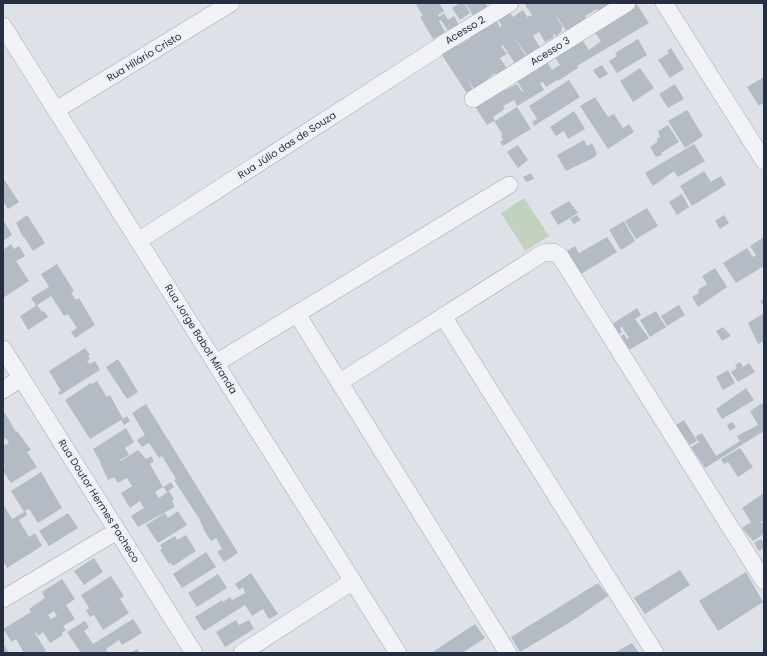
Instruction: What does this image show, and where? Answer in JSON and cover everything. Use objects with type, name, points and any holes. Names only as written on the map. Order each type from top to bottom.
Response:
[{"type":"street","name":"Rua Hilário Cristo","points":[[56,110],[231,3]]},
{"type":"street","name":"Acesso 2","points":[[438,47],[510,3]]},
{"type":"street","name":"Acesso 3","points":[[472,99],[627,3]]},
{"type":"street","points":[[664,3],[764,161]]},
{"type":"street","name":"Rua Jorge Babot Miranda","points":[[3,26],[398,653]]},
{"type":"street","name":"Rua Júlio das de Souza","points":[[138,241],[438,47]]},
{"type":"street","points":[[216,363],[509,185]]},
{"type":"street","points":[[340,382],[543,253],[553,252],[560,256],[764,581]]},
{"type":"street","points":[[297,314],[508,653]]},
{"type":"street","points":[[443,316],[655,653]]},
{"type":"street","name":"Rua Doutor Hermes Pacheco","points":[[3,349],[194,653]]},
{"type":"street","points":[[3,390],[21,378]]},
{"type":"street","points":[[3,599],[117,531]]},
{"type":"street","points":[[242,653],[353,581]]},
{"type":"green space","points":[[524,198],[549,236],[525,251],[501,213]]},
{"type":"building","points":[[419,3],[439,3],[444,11],[438,15],[439,17],[444,13],[448,20],[454,16],[460,27],[450,34],[441,20],[439,21],[445,32],[433,39],[420,17],[423,16],[416,5]]},
{"type":"building","points":[[460,3],[464,3],[470,13],[460,20],[452,8]]},
{"type":"building","points":[[465,3],[485,3],[489,9],[475,18]]},
{"type":"building","points":[[524,3],[614,3],[599,12],[597,9],[585,16],[587,20],[567,32],[554,12],[563,28],[561,29],[562,31],[556,36],[554,34],[554,37],[545,42],[539,32],[533,36],[541,49],[528,57],[514,37],[527,58],[516,65],[503,45],[501,46],[507,54],[500,58],[508,70],[498,77],[495,73],[486,80],[487,81],[474,89],[467,78],[474,92],[468,95],[440,52],[456,43],[457,46],[471,38],[469,34],[495,18],[500,27],[502,26],[498,20],[510,13],[513,17],[523,10],[527,17],[532,15]]},
{"type":"building","points":[[636,3],[649,23],[577,66],[578,68],[558,81],[557,80],[546,87],[543,82],[540,83],[544,90],[517,106],[514,100],[503,106],[505,109],[493,117],[495,121],[517,107],[531,129],[503,146],[500,142],[503,140],[501,136],[503,135],[494,121],[487,125],[474,105],[517,84],[522,92],[523,91],[516,79],[546,60],[552,70],[560,65],[553,55],[581,38],[589,50],[601,41],[593,30]]},
{"type":"building","points":[[638,39],[647,55],[617,73],[609,61],[617,56],[615,53]]},
{"type":"building","points":[[671,48],[684,69],[670,78],[658,60],[669,53],[667,51]]},
{"type":"building","points":[[602,65],[608,74],[599,79],[593,70]]},
{"type":"building","points":[[640,68],[654,88],[633,102],[620,81]]},
{"type":"building","points":[[764,77],[764,102],[759,106],[747,87]]},
{"type":"building","points":[[569,80],[580,97],[534,126],[532,122],[537,119],[529,106]]},
{"type":"building","points":[[675,84],[684,99],[668,108],[659,94]]},
{"type":"building","points":[[595,97],[608,117],[614,114],[623,128],[629,124],[634,132],[608,149],[580,106]]},
{"type":"building","points":[[687,110],[703,136],[685,148],[668,121]]},
{"type":"building","points":[[574,111],[585,129],[568,139],[564,131],[556,136],[550,127]]},
{"type":"building","points":[[668,125],[679,142],[661,153],[662,155],[656,157],[650,147],[657,142],[657,139],[660,137],[658,131]]},
{"type":"building","points":[[584,140],[587,146],[592,143],[597,154],[593,158],[566,171],[557,155]]},
{"type":"building","points":[[694,144],[705,161],[678,177],[674,171],[653,186],[645,173]]},
{"type":"building","points":[[518,145],[528,160],[518,168],[507,152]]},
{"type":"building","points":[[704,171],[711,182],[721,176],[726,185],[692,206],[680,186]]},
{"type":"building","points":[[531,173],[534,179],[526,182],[523,177]]},
{"type":"building","points":[[3,178],[19,202],[8,209],[3,201]]},
{"type":"building","points":[[682,194],[689,207],[677,215],[669,202]]},
{"type":"building","points":[[569,201],[578,213],[558,225],[550,212]]},
{"type":"building","points":[[647,208],[658,226],[636,239],[625,221]]},
{"type":"building","points":[[27,215],[45,243],[33,251],[23,237],[16,223]]},
{"type":"building","points":[[577,215],[581,220],[574,224],[570,219]]},
{"type":"building","points":[[724,215],[729,223],[720,229],[715,221]]},
{"type":"building","points":[[3,219],[12,235],[3,241]]},
{"type":"building","points":[[624,221],[635,241],[621,250],[609,230]]},
{"type":"building","points":[[607,237],[617,252],[581,274],[567,251],[575,246],[579,253]]},
{"type":"building","points":[[764,237],[764,266],[736,283],[723,263],[747,248],[753,257],[756,255],[750,246]]},
{"type":"building","points":[[11,244],[14,249],[19,246],[25,256],[16,261],[29,281],[3,298],[3,250]]},
{"type":"building","points":[[57,264],[74,291],[71,293],[76,300],[79,298],[95,325],[75,338],[71,332],[77,328],[68,314],[64,316],[51,296],[36,306],[31,298],[49,287],[41,274]]},
{"type":"building","points":[[715,268],[727,287],[698,307],[692,297],[699,293],[698,290],[707,284],[702,276]]},
{"type":"building","points":[[764,299],[764,307],[760,301]]},
{"type":"building","points":[[37,305],[48,317],[28,330],[20,316]]},
{"type":"building","points":[[679,305],[685,315],[667,326],[661,316]]},
{"type":"building","points":[[637,308],[641,315],[635,319],[649,338],[629,350],[620,337],[624,334],[627,339],[629,338],[622,327],[620,328],[622,332],[619,334],[612,324]]},
{"type":"building","points":[[656,311],[666,327],[650,337],[640,320]]},
{"type":"building","points":[[764,313],[764,341],[758,344],[748,323]]},
{"type":"building","points":[[723,327],[731,336],[722,341],[716,331]]},
{"type":"building","points":[[85,348],[90,355],[88,356],[90,359],[87,361],[90,364],[95,361],[100,370],[60,395],[58,392],[61,391],[49,371]]},
{"type":"building","points":[[118,359],[138,392],[127,399],[106,367]]},
{"type":"building","points":[[740,362],[743,367],[749,363],[755,372],[738,382],[731,372],[737,368],[735,365]]},
{"type":"building","points":[[728,370],[735,383],[723,390],[716,377]]},
{"type":"building","points":[[97,381],[107,397],[110,395],[123,419],[127,416],[130,421],[124,425],[121,420],[90,439],[65,400],[91,383],[92,384]]},
{"type":"building","points":[[746,388],[754,400],[722,419],[716,409]]},
{"type":"building","points":[[764,402],[764,431],[705,468],[691,447],[699,442],[695,437],[702,433],[716,456],[740,441],[737,436],[758,425],[750,411]]},
{"type":"building","points":[[146,404],[238,553],[224,562],[217,552],[222,549],[216,538],[211,541],[200,520],[174,480],[176,479],[162,456],[159,458],[149,443],[142,447],[137,440],[145,435],[132,413]]},
{"type":"building","points":[[5,413],[16,432],[17,431],[31,450],[27,452],[37,467],[11,483],[3,471],[5,466],[3,463],[3,446],[9,443],[6,438],[3,440],[3,414]]},
{"type":"building","points":[[684,420],[697,441],[690,445],[676,425]]},
{"type":"building","points":[[732,422],[736,427],[730,431],[727,425]]},
{"type":"building","points":[[126,428],[134,442],[125,448],[129,455],[120,460],[121,461],[138,450],[146,459],[151,456],[154,461],[150,464],[163,487],[155,492],[159,498],[169,491],[174,499],[172,501],[175,507],[138,527],[131,516],[144,508],[140,501],[130,508],[121,493],[132,486],[127,478],[118,483],[114,477],[108,480],[93,449]]},
{"type":"building","points":[[740,448],[753,467],[738,477],[728,462],[724,464],[721,459]]},
{"type":"building","points":[[41,472],[62,508],[38,523],[29,509],[25,511],[27,515],[19,520],[29,537],[35,533],[42,546],[7,568],[3,561],[3,504],[12,519],[24,512],[11,491]]},
{"type":"building","points":[[171,482],[174,487],[167,492],[163,487]]},
{"type":"building","points":[[764,493],[764,520],[759,523],[764,522],[764,534],[753,541],[742,528],[751,522],[742,508]]},
{"type":"building","points":[[178,511],[187,525],[158,543],[146,525],[165,513],[168,518]]},
{"type":"building","points":[[68,513],[78,528],[49,546],[39,531]]},
{"type":"building","points":[[186,535],[196,551],[173,566],[171,563],[169,564],[160,550],[162,549],[160,545],[175,536],[177,540]]},
{"type":"building","points":[[761,539],[764,544],[764,548],[759,551],[754,543]]},
{"type":"building","points":[[206,552],[216,567],[182,588],[173,574]]},
{"type":"building","points":[[94,558],[103,572],[84,585],[74,571]]},
{"type":"building","points":[[680,570],[690,585],[645,614],[634,598]]},
{"type":"building","points":[[746,572],[763,602],[718,631],[699,601]]},
{"type":"building","points":[[251,573],[278,614],[269,619],[263,609],[252,616],[245,605],[204,631],[195,617],[222,600],[223,602],[230,597],[232,600],[245,593],[243,587],[239,590],[235,584]]},
{"type":"building","points":[[218,574],[227,588],[197,607],[188,593]]},
{"type":"building","points":[[111,576],[124,596],[120,599],[129,613],[103,630],[94,615],[90,617],[86,610],[89,608],[81,595]]},
{"type":"building","points":[[62,579],[75,599],[66,605],[75,619],[63,626],[66,630],[62,633],[63,635],[50,643],[43,632],[38,636],[36,632],[35,633],[46,651],[42,653],[24,653],[16,639],[12,642],[3,629],[31,612],[29,609],[45,598],[42,592]],"holes":[[[54,611],[57,616],[51,619],[48,615]]]},
{"type":"building","points":[[598,583],[608,596],[572,621],[520,652],[511,637]]},
{"type":"building","points":[[133,619],[142,633],[122,645],[119,640],[106,649],[108,653],[81,653],[67,632],[85,621],[89,627],[84,631],[93,644]]},
{"type":"building","points":[[236,620],[239,625],[249,620],[254,629],[225,647],[216,632]]},
{"type":"building","points":[[475,624],[485,638],[462,653],[431,653]]},
{"type":"building","points":[[3,643],[9,653],[3,653]]},
{"type":"building","points":[[632,643],[639,653],[614,653]]},
{"type":"building","points":[[137,649],[140,653],[130,653]]}]
